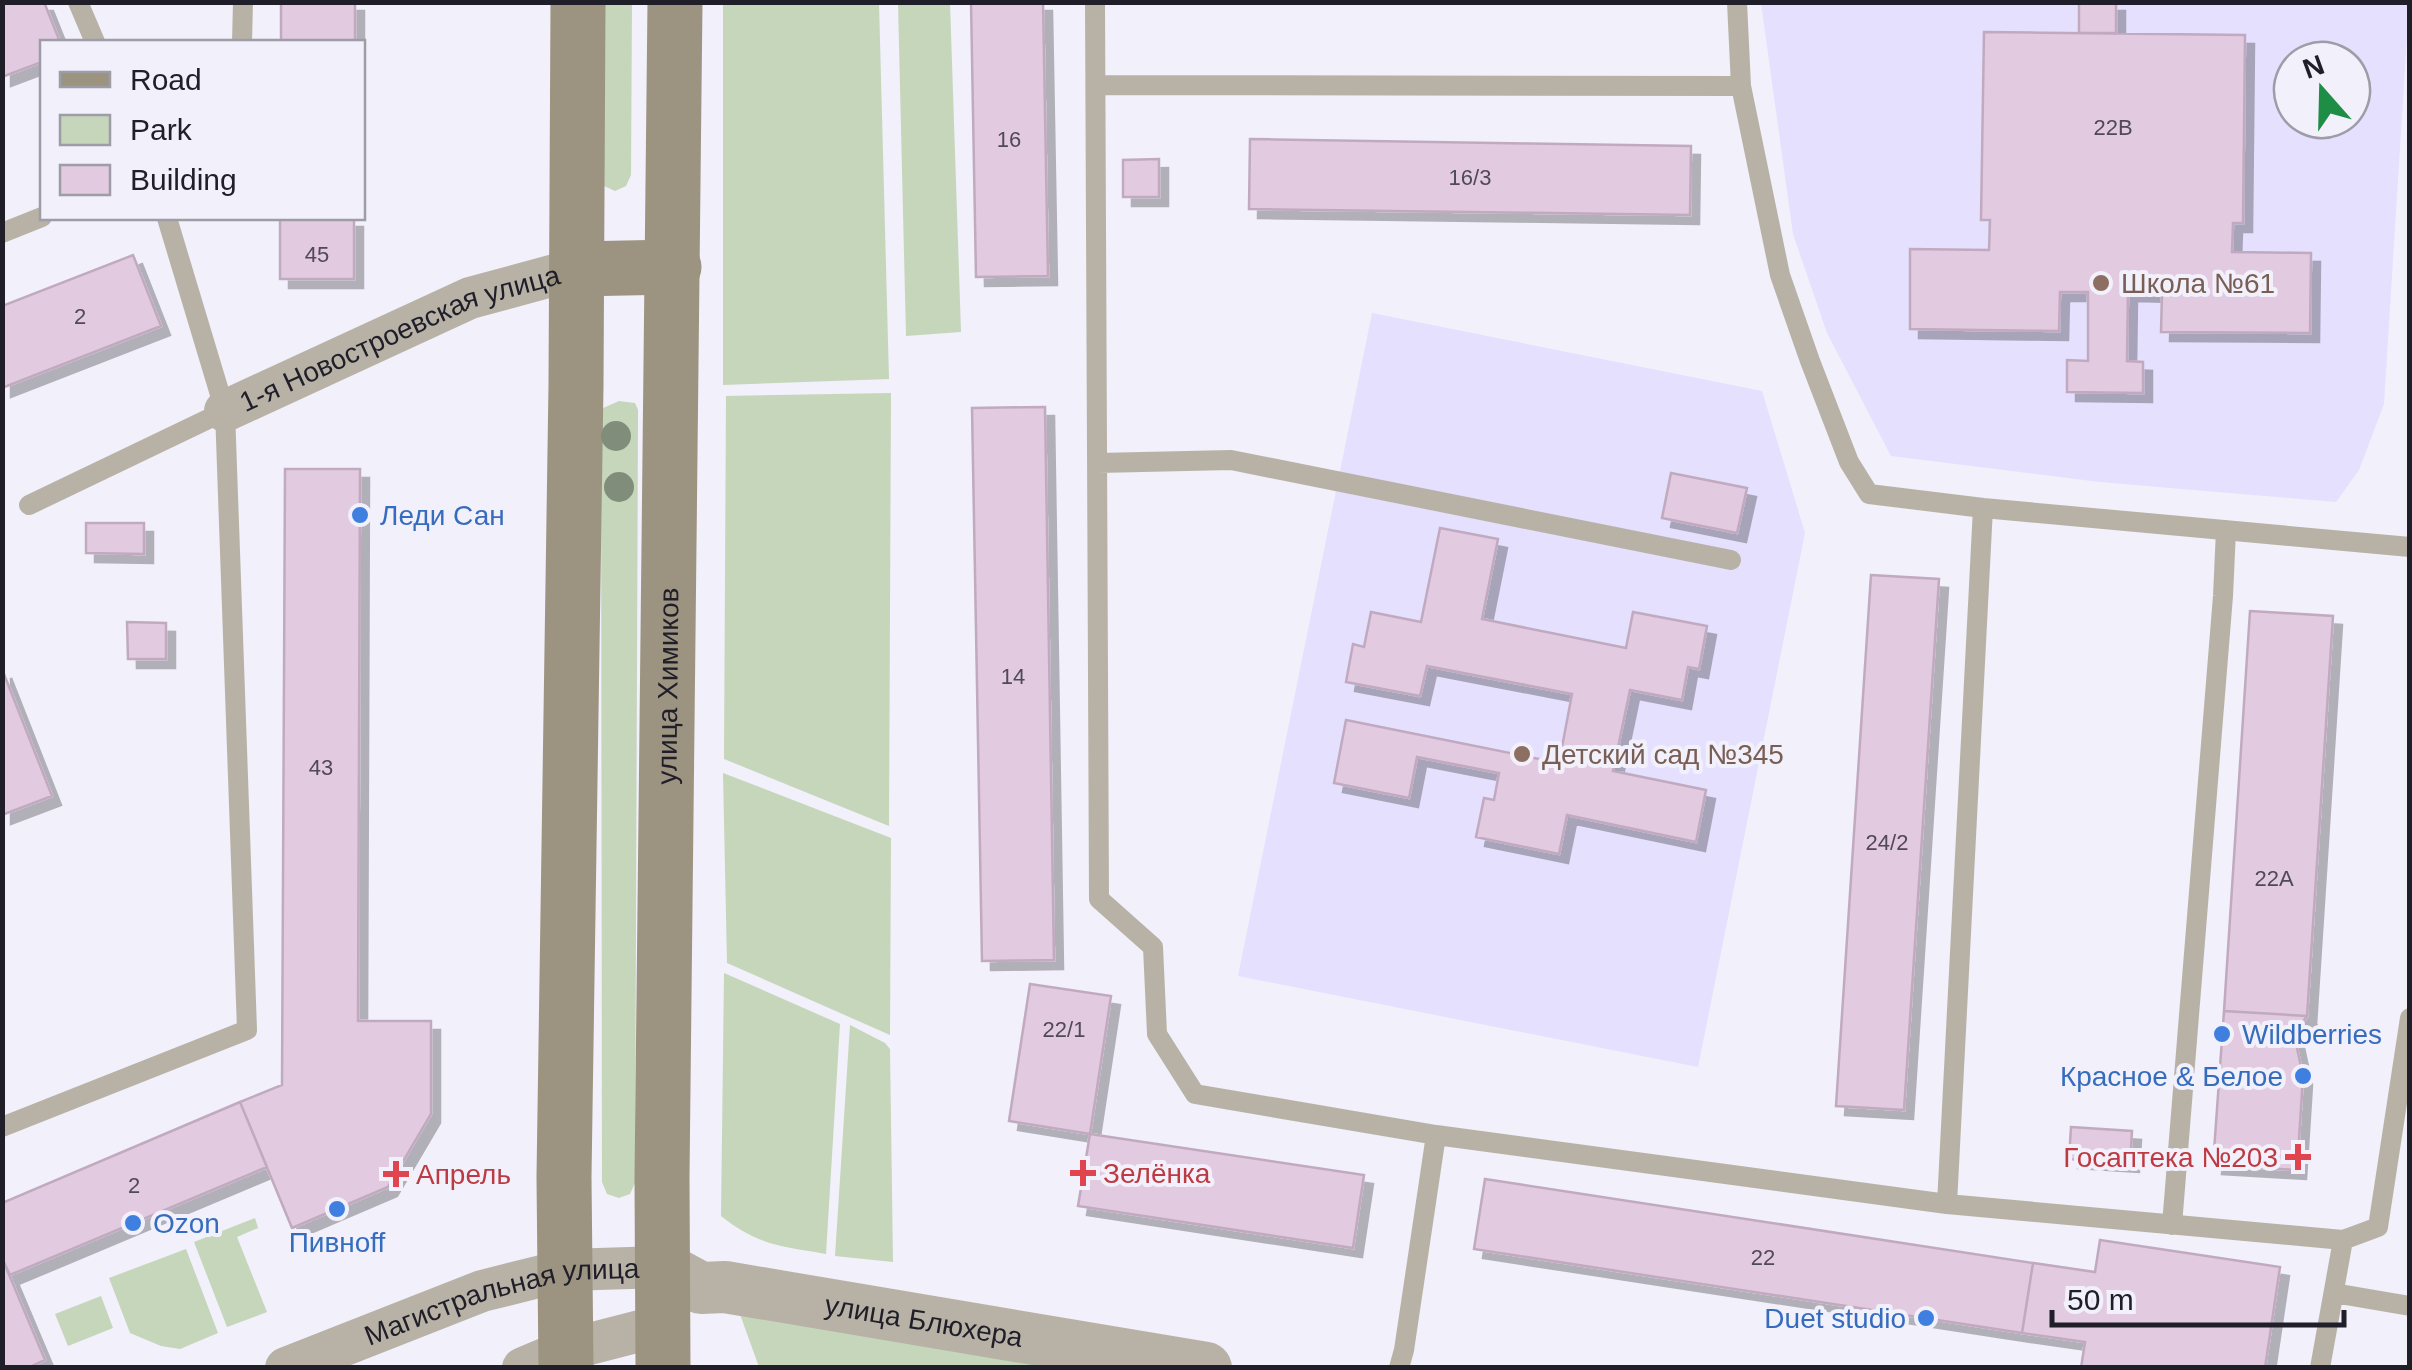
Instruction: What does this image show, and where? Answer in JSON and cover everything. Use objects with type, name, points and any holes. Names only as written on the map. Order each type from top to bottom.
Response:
[{"type":"main road","points":[[552,1362],[566,1270],[578,2]]},
{"type":"main road","name":"улица Химиков","points":[[672,1312],[675,2]]},
{"type":"main road","points":[[577,269],[674,267]]},
{"type":"street","name":"1-я Новостроевская улица","points":[[225,411],[470,298],[577,269]]},
{"type":"street","name":"Магистральная улица","points":[[286,1368],[482,1291],[566,1270],[672,1312]]},
{"type":"street","name":"улица Блюхера","points":[[672,1312],[725,1287],[1206,1368]]},
{"type":"street","points":[[552,1362],[672,1312]]},
{"type":"lane","points":[[78,2],[94,40]]},
{"type":"lane","points":[[242,40],[243,2]]},
{"type":"lane","points":[[1095,2],[1099,899],[1153,947],[1157,1034],[1195,1094],[1436,1135],[1947,1204],[2343,1240],[2378,1227],[2409,1022]]},
{"type":"lane","points":[[1737,2],[1742,86],[1780,274],[1849,462],[1869,494],[2410,547]]},
{"type":"lane","points":[[1096,85],[1742,86]]},
{"type":"lane","points":[[2,233],[40,218]]},
{"type":"lane","points":[[2,1128],[247,1030],[225,411],[168,220]]},
{"type":"lane","points":[[29,505],[225,411]]},
{"type":"lane","points":[[1098,463],[1230,460],[1731,560]]},
{"type":"lane","points":[[1947,1204],[1984,508]]},
{"type":"lane","points":[[2172,1225],[2226,530]]},
{"type":"lane","points":[[1399,1368],[1436,1135]]},
{"type":"lane","points":[[2320,1368],[2343,1240]]},
{"type":"lane","points":[[2334,1293],[2410,1306]]},
{"type":"shaded area","name":"Школа №61","points":[[1761,3],[2409,3],[2384,404],[2359,470],[2336,502],[2100,482],[1891,456],[1827,333],[1793,234]]},
{"type":"shaded area","name":"Детский сад №345","points":[[1372,313],[1762,391],[1805,533],[1698,1067],[1238,976]]},
{"type":"green space","points":[[599,3],[632,3],[631,175],[626,186],[615,191],[604,186]]},
{"type":"green space","points":[[723,3],[879,3],[889,379],[723,385]]},
{"type":"green space","points":[[898,3],[950,3],[961,332],[906,336]]},
{"type":"green space","points":[[891,393],[889,826],[724,759],[726,396]]},
{"type":"green space","points":[[619,401],[635,403],[638,410],[635,1183],[630,1194],[619,1198],[607,1194],[602,1182],[601,409]]},
{"type":"green space","points":[[723,773],[891,838],[890,1035],[727,963]]},
{"type":"green space","points":[[724,973],[840,1024],[826,1254],[759,1239],[721,1216]]},
{"type":"green space","points":[[850,1025],[890,1049],[893,1262],[835,1256]]},
{"type":"green space","points":[[255,1218],[258,1228],[237,1237],[267,1312],[227,1327],[194,1242]]},
{"type":"green space","points":[[186,1249],[218,1333],[180,1349],[130,1333],[109,1278]]},
{"type":"green space","points":[[101,1296],[113,1328],[68,1346],[55,1314]]},
{"type":"green space","points":[[737,1306],[1031,1362],[1038,1367],[759,1367]]},
{"type":"building","points":[[44,2],[59,40],[40,40],[40,63],[2,77],[2,3]]},
{"type":"building","points":[[281,2],[355,2],[355,40],[281,40]]},
{"type":"building","points":[[971,2],[1043,2],[1048,276],[976,277]]},
{"type":"building","points":[[2079,2],[2116,2],[2116,33],[2079,33]]},
{"type":"building","points":[[1984,32],[2245,35],[2243,223],[2233,223],[2232,252],[2311,253],[2310,333],[2161,332],[2162,293],[2128,292],[2127,361],[2143,362],[2143,393],[2067,392],[2067,360],[2088,361],[2088,292],[2060,292],[2059,331],[1910,329],[1910,249],[1989,250],[1990,220],[1981,220]]},
{"type":"building","points":[[1250,139],[1691,146],[1690,215],[1249,209]]},
{"type":"building","points":[[1159,159],[1159,197],[1123,197],[1123,160]]},
{"type":"building","points":[[280,220],[354,220],[354,279],[280,279]]},
{"type":"building","points":[[133,255],[161,326],[2,388],[2,306]]},
{"type":"building","points":[[1045,407],[1054,960],[982,961],[972,408]]},
{"type":"building","points":[[285,469],[360,469],[358,1021],[431,1021],[431,1114],[388,1187],[292,1228],[240,1102],[282,1085]]},
{"type":"building","points":[[1671,473],[1747,488],[1737,533],[1662,518]]},
{"type":"building","points":[[86,523],[144,523],[144,554],[86,553]]},
{"type":"building","points":[[1440,528],[1498,539],[1482,619],[1626,648],[1633,612],[1707,626],[1699,669],[1688,667],[1682,700],[1630,690],[1613,771],[1706,790],[1696,842],[1567,815],[1559,854],[1476,837],[1484,798],[1494,800],[1499,773],[1417,757],[1409,798],[1334,783],[1346,720],[1559,763],[1572,694],[1427,666],[1420,696],[1346,682],[1353,644],[1364,647],[1371,612],[1421,622]]},
{"type":"building","points":[[1871,575],[1939,579],[1904,1110],[1836,1106]]},
{"type":"building","points":[[2250,611],[2333,616],[2307,1016],[2224,1011]]},
{"type":"building","points":[[127,622],[166,623],[166,659],[128,659]]},
{"type":"building","points":[[2,669],[52,796],[2,815]]},
{"type":"building","points":[[1030,984],[1111,996],[1090,1134],[1009,1121]]},
{"type":"building","points":[[2224,1011],[2307,1016],[2294,1034],[2303,1076],[2297,1170],[2213,1165]]},
{"type":"building","points":[[240,1102],[267,1167],[10,1275],[2,1258],[2,1203]]},
{"type":"building","points":[[2071,1127],[2132,1131],[2130,1163],[2069,1159]]},
{"type":"building","points":[[1090,1134],[1364,1175],[1353,1248],[1078,1206]]},
{"type":"building","points":[[1485,1179],[2033,1263],[2022,1333],[1474,1249]]},
{"type":"building","points":[[2100,1240],[2280,1267],[2265,1368],[2081,1368],[2085,1342],[2022,1333],[2033,1263],[2095,1272]]},
{"type":"building","points":[[2,1258],[45,1360],[28,1368],[2,1368]]},
{"type":"place","name":"Школа №61","points":[[2101,283]]},
{"type":"place","name":"Леди Сан","points":[[360,515]]},
{"type":"place","name":"Детский сад №345","points":[[1522,754]]},
{"type":"place","name":"Wildberries","points":[[2222,1034]]},
{"type":"place","name":"Красное & Белое","points":[[2303,1076]]},
{"type":"place","name":"Госаптека №203","points":[[2298,1157]]},
{"type":"place","name":"Зелёнка","points":[[1083,1173]]},
{"type":"place","name":"Апрель","points":[[396,1174]]},
{"type":"place","name":"Пивноff","points":[[337,1209]]},
{"type":"place","name":"Ozon","points":[[133,1223]]},
{"type":"place","name":"Duet studio","points":[[1926,1318]]}]
